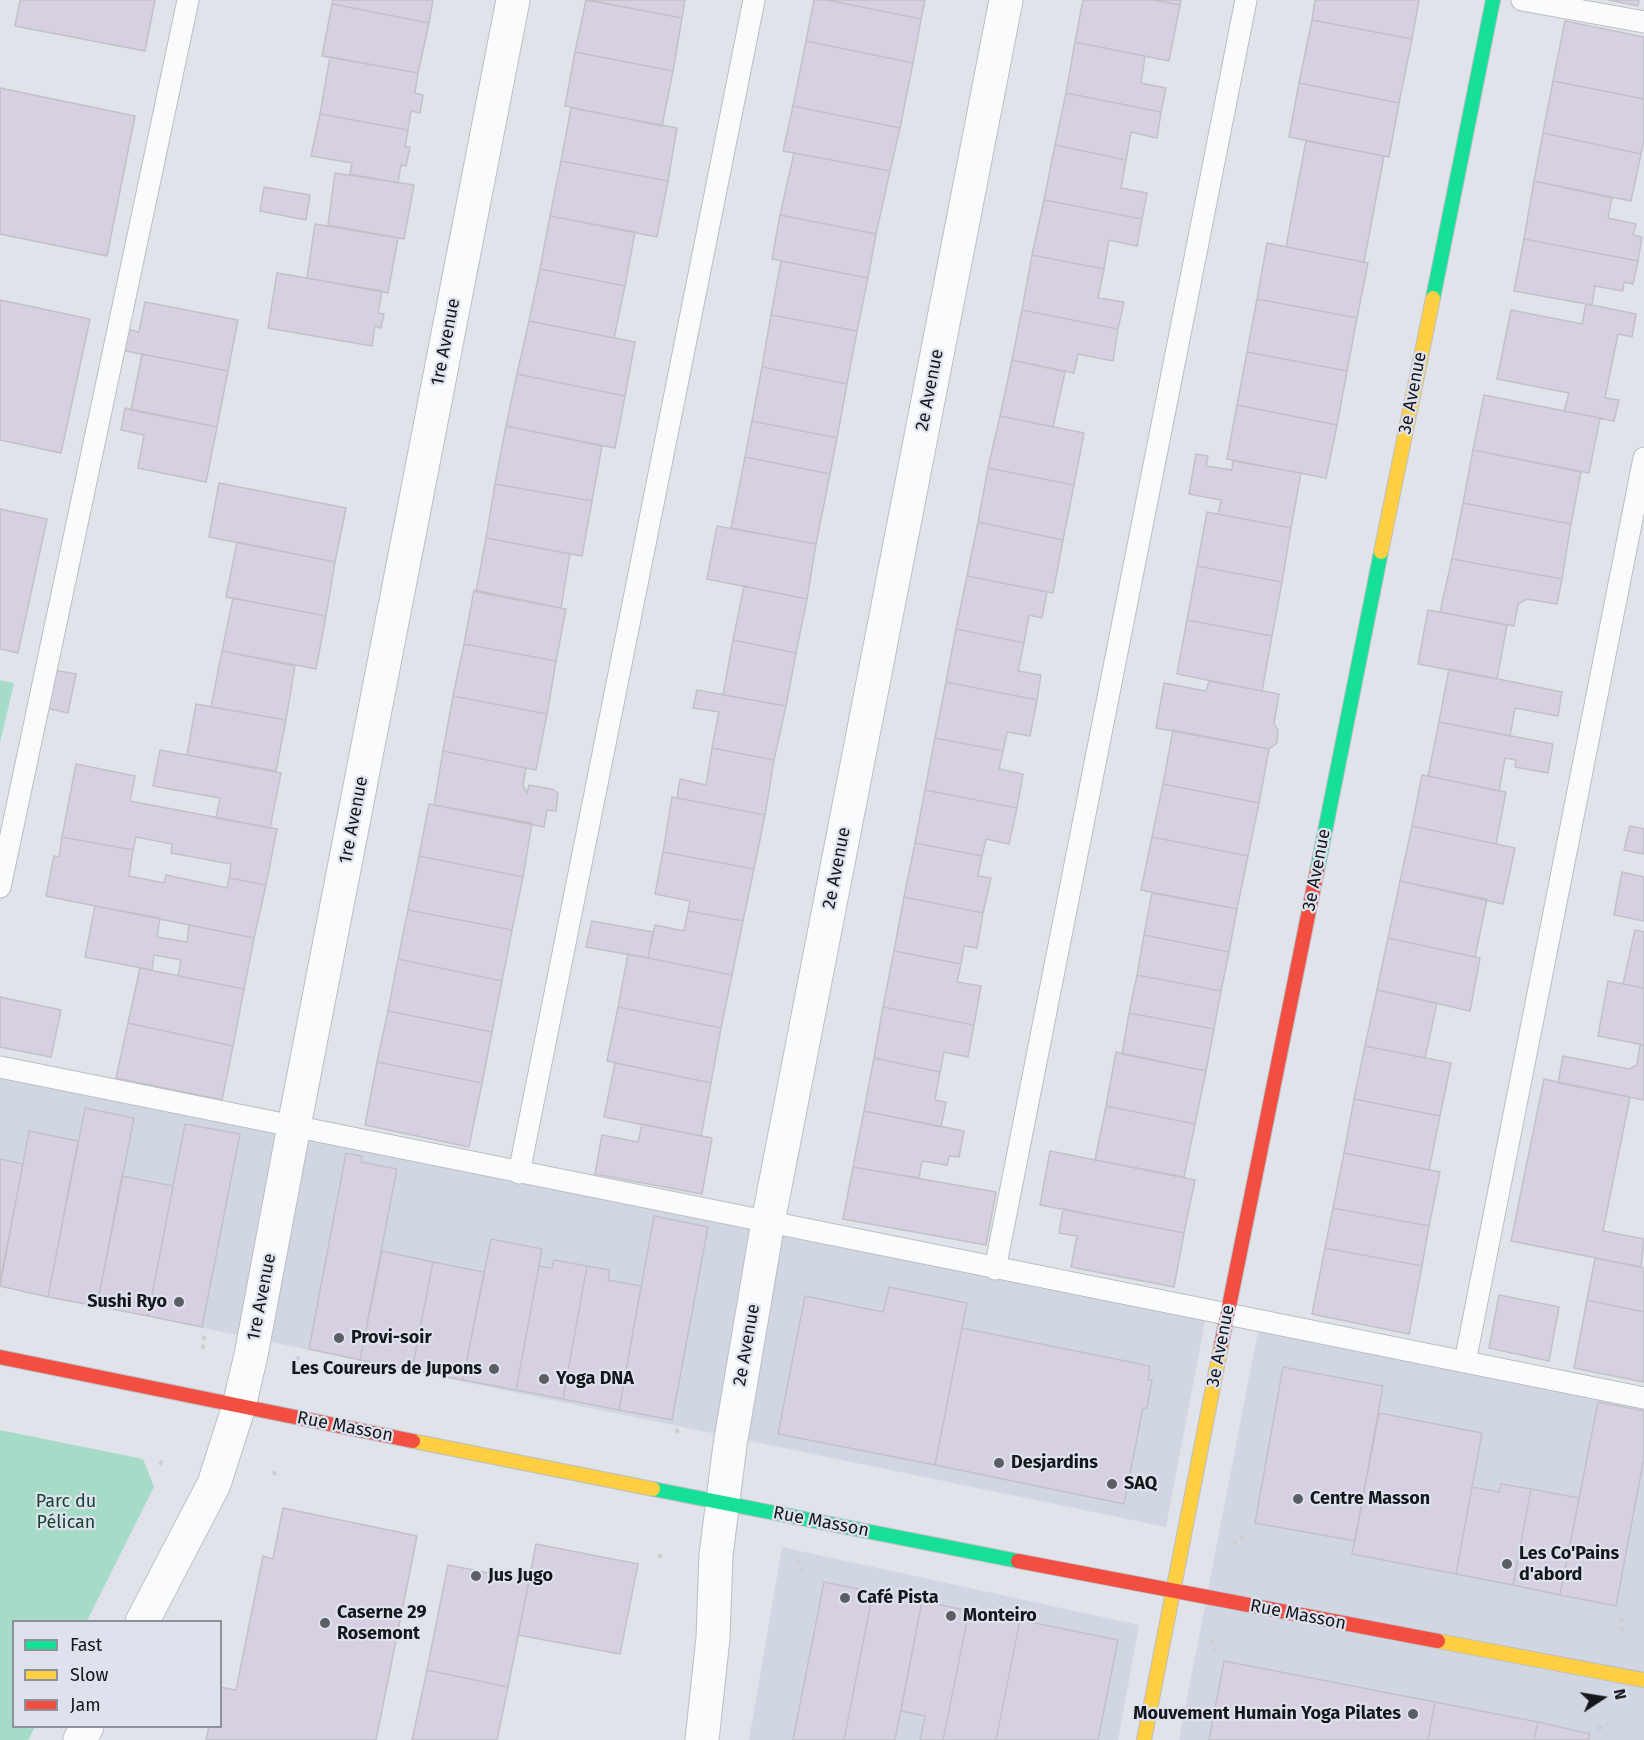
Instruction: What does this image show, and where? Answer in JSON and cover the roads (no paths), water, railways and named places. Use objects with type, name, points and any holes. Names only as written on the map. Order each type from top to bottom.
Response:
[{"type":"street","name":"1re Avenue","points":[[143,1620],[214,1484],[239,1406],[256,1331],[513,0]]},
{"type":"street","name":"2e Avenue","points":[[702,1740],[713,1638],[716,1555],[730,1445],[768,1222],[1006,0]]},
{"type":"street","name":"3e Avenue","points":[[1144,1740],[1227,1314],[1493,0]]},
{"type":"street","name":"Rue Masson","points":[[0,1357],[1173,1592],[1644,1680]]},
{"type":"lane","points":[[0,887],[188,0]]},
{"type":"lane","points":[[519,1173],[754,0]]},
{"type":"lane","points":[[995,1269],[1246,0]]},
{"type":"lane","points":[[1522,0],[1644,22]]},
{"type":"lane","points":[[1466,1362],[1644,458]]},
{"type":"lane","points":[[0,1067],[1644,1398]]},
{"type":"place","name":"Sushi Ryo","points":[[179,1302]]},
{"type":"place","name":"Provi-soir","points":[[339,1338]]},
{"type":"place","name":"Les Coureurs de Jupons","points":[[494,1369]]},
{"type":"place","name":"Yoga DNA","points":[[544,1379]]},
{"type":"place","name":"Desjardins","points":[[999,1463]]},
{"type":"place","name":"SAQ","points":[[1112,1484]]},
{"type":"place","name":"Centre Masson","points":[[1298,1499]]},
{"type":"place","name":"Les Co'Pains d'abord","points":[[1507,1564]]},
{"type":"place","name":"Jus Jugo","points":[[476,1576]]},
{"type":"place","name":"Café Pista","points":[[845,1598]]},
{"type":"place","name":"Monteiro","points":[[951,1616]]},
{"type":"place","name":"Caserne 29 Rosemont","points":[[325,1623]]},
{"type":"place","name":"Mouvement Humain Yoga Pilates","points":[[1413,1714]]},
{"type":"park label","name":"Parc du Pélican","points":[[66,1512]]}]
